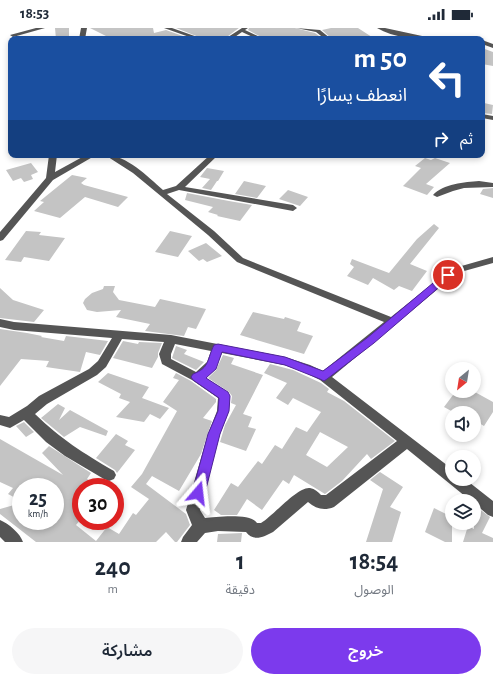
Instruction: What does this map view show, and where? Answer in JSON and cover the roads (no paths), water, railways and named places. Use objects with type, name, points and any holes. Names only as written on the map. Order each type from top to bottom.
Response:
[{"type":"street","points":[[13,35],[42,28]]},
{"type":"street","points":[[167,28],[191,36]]},
{"type":"street","points":[[299,28],[318,31],[324,36]]},
{"type":"street","points":[[380,28],[413,36]]},
{"type":"street","points":[[232,36],[243,29],[256,36]]},
{"type":"street","points":[[50,178],[53,158]]},
{"type":"street","points":[[0,238],[50,178],[87,158]]},
{"type":"street","points":[[114,158],[136,171],[240,260],[391,321]]},
{"type":"street","points":[[179,188],[211,158]]},
{"type":"street","points":[[437,195],[446,189],[453,187],[483,183],[493,185]]},
{"type":"street","points":[[161,193],[179,188],[293,208]]},
{"type":"street","points":[[324,376],[454,271],[493,260]]},
{"type":"street","points":[[0,323],[14,326],[171,339],[285,361],[306,368],[324,376],[445,472]]},
{"type":"street","points":[[3,424],[26,413],[43,400],[93,372],[102,364],[119,335]]},
{"type":"street","points":[[171,339],[165,354],[166,361],[196,377],[224,396],[223,411],[214,434],[194,510],[194,515],[201,526]]},
{"type":"street","points":[[196,377],[204,374],[212,366],[218,348]]},
{"type":"street","points":[[26,413],[51,438],[70,452],[109,475]]},
{"type":"street","points":[[188,542],[201,526],[218,524],[250,525],[254,531],[262,530],[268,527],[306,495],[311,495],[318,502],[329,502],[406,442]]},
{"type":"street","points":[[463,486],[493,510]]},
{"type":"street","points":[[0,527],[16,542]]}]
